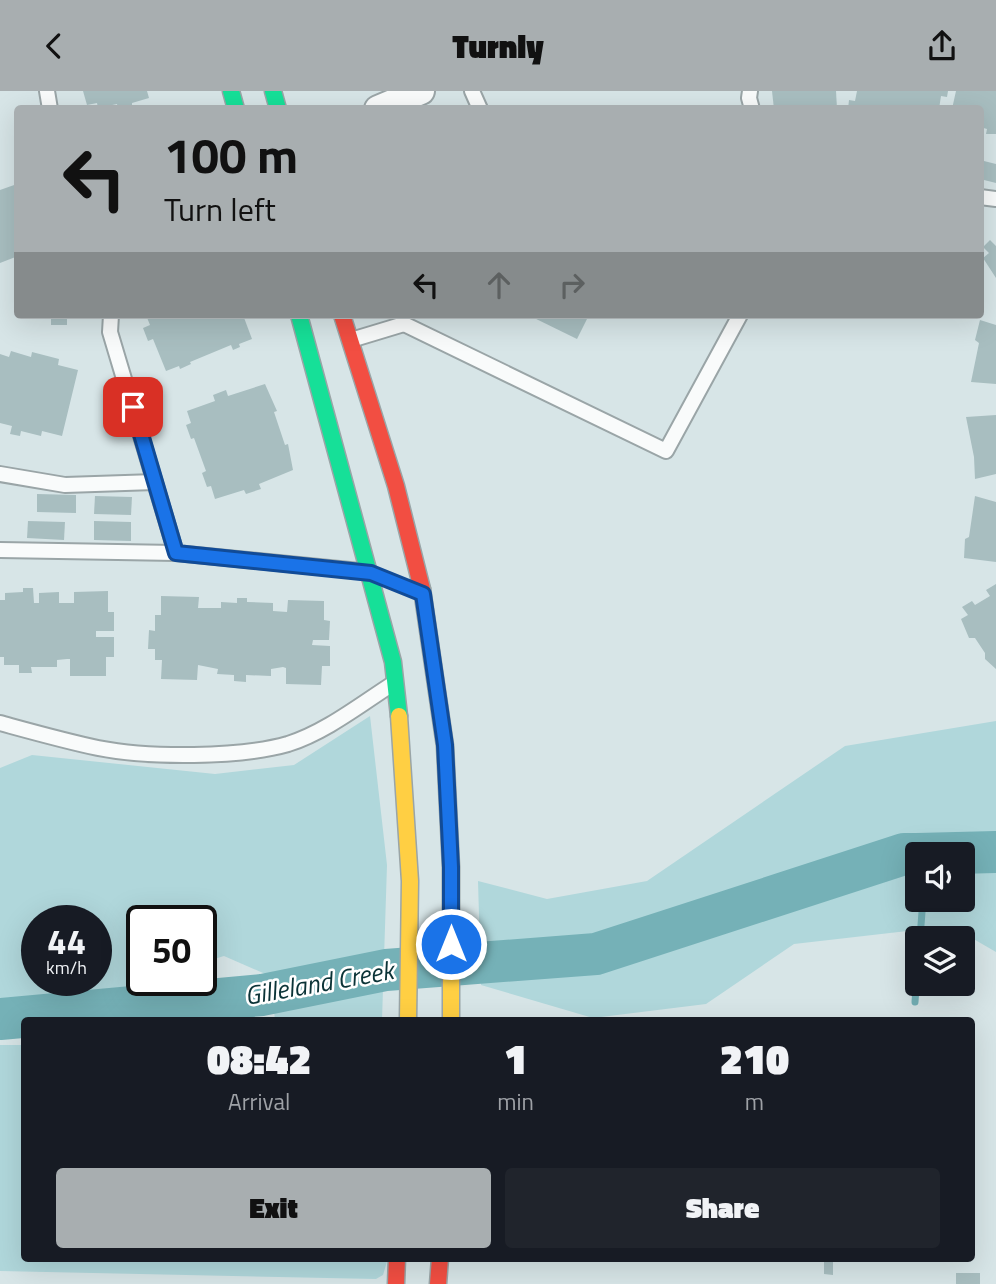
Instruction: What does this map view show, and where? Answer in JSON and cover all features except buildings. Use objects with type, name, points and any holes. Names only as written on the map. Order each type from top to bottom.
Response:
[{"type":"main road","points":[[300,319],[371,573],[395,682],[404,762],[410,881],[408,1017]]},
{"type":"main road","points":[[343,319],[396,486],[423,594],[445,745],[451,867],[451,1017]]},
{"type":"main road","points":[[371,573],[423,594]]},
{"type":"main road","points":[[396,1284],[397,1262]]},
{"type":"main road","points":[[438,1284],[440,1262]]},
{"type":"street","points":[[388,105],[421,91]]},
{"type":"lane","points":[[111,319],[110,332],[176,553]]},
{"type":"lane","points":[[350,340],[404,324],[666,451],[738,319]]},
{"type":"lane","points":[[0,474],[65,485],[155,482]]},
{"type":"lane","points":[[0,551],[176,553],[371,573]]},
{"type":"lane","points":[[0,723],[100,749],[171,754],[254,752],[291,743],[341,717],[395,682]]},
{"type":"shaded area","points":[[370,716],[387,865],[382,1017],[275,1017],[270,976],[224,956],[217,958],[217,905],[126,905],[126,989],[112,994],[112,905],[21,905],[21,996],[105,996],[46,1017],[21,1017],[21,1024],[0,1026],[0,768],[32,755],[215,774],[294,765]]},
{"type":"shaded area","points":[[996,721],[996,952],[975,940],[975,926],[905,926],[905,931],[794,944],[706,1004],[590,1017],[481,985],[478,881],[547,899],[647,881],[845,746]]},
{"type":"shaded area","points":[[0,1045],[21,1045],[21,1262],[387,1262],[383,1275],[376,1279],[0,1271]]},
{"type":"waterway","name":"Gilleland Creek","points":[[975,853],[996,852]]},
{"type":"waterway","name":"Gilleland Creek","points":[[22,1017],[262,995],[386,970],[596,954],[905,854]]},
{"type":"waterway","points":[[921,926],[922,912]]},
{"type":"waterway","points":[[915,996],[915,1002]]},
{"type":"waterway","name":"Gilleland Creek","points":[[0,1019],[21,1017]]},
{"type":"traffic: fast","points":[[231,91],[235,105]]},
{"type":"traffic: fast","points":[[273,91],[277,105]]},
{"type":"traffic: fast","points":[[300,319],[393,662],[399,716]]},
{"type":"traffic: slow","points":[[422,589],[445,746],[451,867],[451,1017]]},
{"type":"traffic: slow","points":[[399,716],[410,881],[408,1017]]},
{"type":"traffic: jam","points":[[343,319],[396,486],[422,589]]},
{"type":"traffic: jam","points":[[396,1284],[397,1262]]},
{"type":"traffic: jam","points":[[438,1284],[440,1262]]},
{"type":"route","points":[[133,407],[176,553],[371,573],[423,594],[445,745],[451,867],[451,944]]}]
